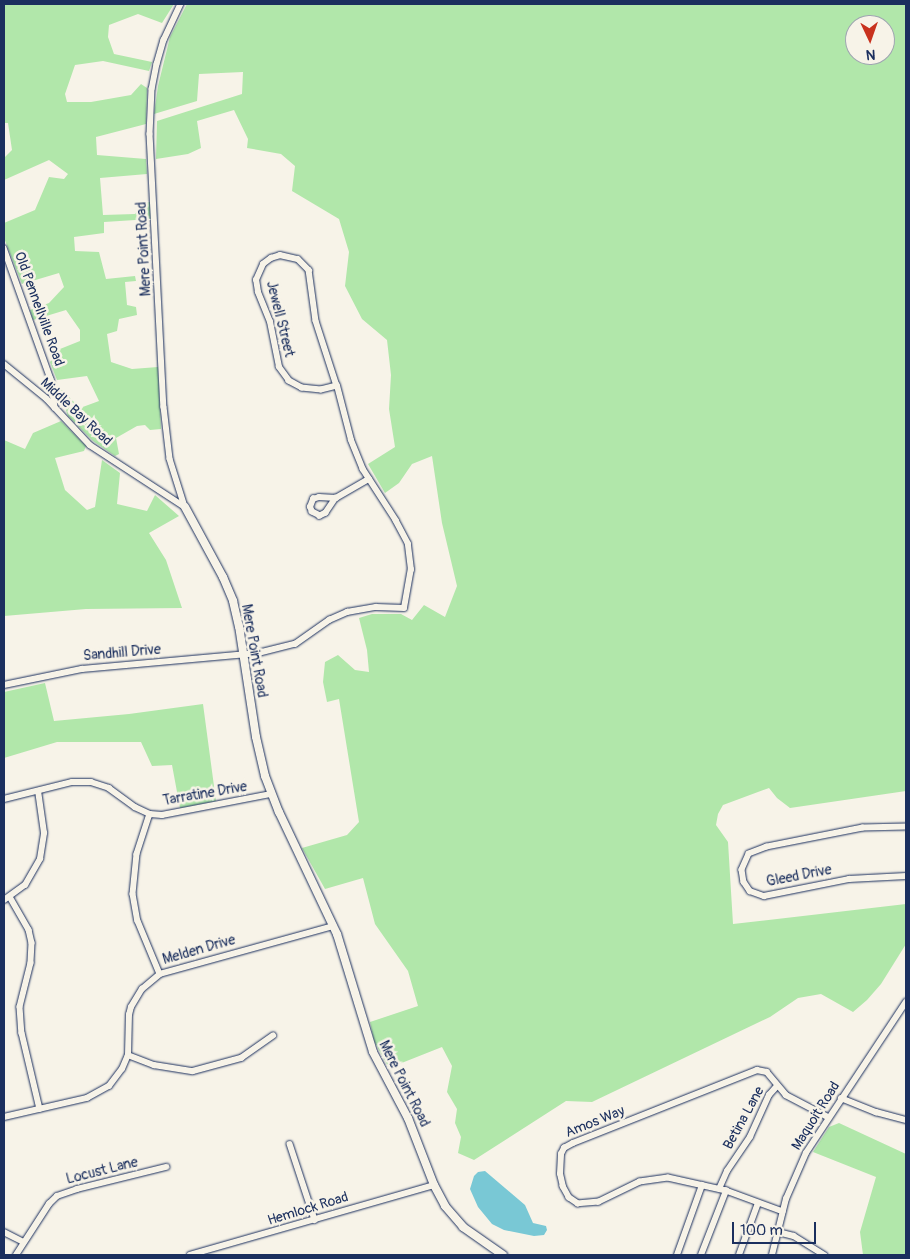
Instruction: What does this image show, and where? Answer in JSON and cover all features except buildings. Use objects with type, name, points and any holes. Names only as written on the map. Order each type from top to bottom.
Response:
[{"type":"street","name":"Mere Point Road","points":[[181,4],[164,40],[157,64],[151,96],[150,134],[164,407],[170,459],[184,507],[228,589],[236,614],[259,750],[271,794],[333,926],[348,965],[364,1028],[373,1052],[408,1118],[434,1185],[455,1219],[476,1237],[503,1255]]},
{"type":"street","name":"Old Pennellville Road","points":[[4,248],[52,380],[55,408]]},
{"type":"street","name":"Jewell Street","points":[[337,386],[321,390],[302,388],[289,381],[282,372],[270,322],[256,286],[260,269],[271,258],[280,255],[294,256],[302,261],[309,270],[316,321],[337,386],[351,440],[369,480],[396,521],[408,544],[411,570],[404,608]]},
{"type":"street","name":"Middle Bay Road","points":[[4,364],[55,408],[90,445],[184,507]]},
{"type":"street","points":[[336,498],[316,498],[311,504],[312,512],[316,516],[324,515],[336,498],[369,480]]},
{"type":"street","name":"Sandhill Drive","points":[[4,684],[82,669],[244,655],[277,650],[295,644],[329,620],[347,612],[376,607],[404,608]]},
{"type":"street","name":"Tarratine Drive","points":[[4,799],[72,782],[91,782],[109,788],[135,807],[150,814],[162,815],[196,810],[271,794]]},
{"type":"street","points":[[4,900],[28,881],[44,847],[38,791]]},
{"type":"street","points":[[150,814],[136,860],[134,894],[138,921],[160,974]]},
{"type":"street","name":"Gleed Drive","points":[[906,827],[863,828],[767,846],[749,854],[742,870],[747,887],[759,896],[849,879],[906,876]]},
{"type":"street","points":[[10,897],[29,930],[32,943],[31,964],[20,1007],[22,1033],[40,1109]]},
{"type":"street","name":"Melden Drive","points":[[4,1118],[96,1094],[116,1078],[128,1055],[129,1015],[132,1007],[142,989],[160,974],[333,926]]},
{"type":"street","name":"Maquoit Road","points":[[772,1255],[800,1164],[828,1117],[906,1002]]},
{"type":"street","points":[[128,1055],[154,1065],[193,1071],[241,1058],[273,1036]]},
{"type":"street","name":"Amos Way","points":[[784,1212],[723,1190],[678,1179],[659,1178],[640,1182],[599,1202],[578,1204],[573,1202],[563,1187],[560,1174],[561,1154],[564,1148],[573,1143],[756,1070],[767,1072],[776,1086],[786,1095],[828,1117]]},
{"type":"street","name":"Betina Lane","points":[[701,1255],[723,1190],[727,1171],[750,1138],[769,1095],[776,1086]]},
{"type":"street","points":[[841,1098],[876,1112],[906,1120]]},
{"type":"street","points":[[290,1144],[315,1220]]},
{"type":"street","name":"Locust Lane","points":[[16,1255],[56,1196],[166,1167]]},
{"type":"street","name":"Hemlock Road","points":[[190,1255],[434,1185]]},
{"type":"street","points":[[678,1255],[702,1185]]},
{"type":"street","points":[[739,1255],[758,1203]]},
{"type":"street","points":[[4,1232],[24,1242]]},
{"type":"street","points":[[778,1232],[794,1236],[825,1255]]},
{"type":"green space","points":[[4,4],[174,4],[162,23],[138,14],[109,25],[108,37],[114,54],[152,62],[149,71],[103,61],[75,65],[65,94],[67,102],[91,102],[131,95],[141,84],[147,88],[146,124],[96,137],[97,155],[146,159],[147,174],[100,178],[103,215],[135,214],[142,203],[150,202],[151,219],[104,222],[104,233],[74,237],[75,251],[99,252],[106,279],[135,276],[136,281],[125,282],[127,305],[136,307],[137,315],[119,319],[117,331],[107,334],[111,362],[132,369],[158,367],[161,429],[150,430],[145,425],[137,426],[116,438],[119,454],[115,456],[93,441],[68,416],[59,390],[61,389],[80,408],[99,401],[87,376],[57,380],[50,362],[60,349],[80,341],[80,330],[66,310],[33,320],[30,310],[49,303],[64,287],[59,273],[22,284],[4,238],[4,223],[35,210],[49,177],[64,179],[68,174],[49,160],[4,180],[4,158],[12,150],[8,123],[4,123]]},
{"type":"green space","points":[[187,4],[906,4],[906,791],[790,808],[777,798],[769,788],[723,805],[718,814],[716,825],[728,842],[733,924],[906,904],[906,944],[881,984],[853,1012],[821,994],[798,998],[770,1017],[592,1102],[566,1101],[474,1160],[458,1153],[461,1137],[455,1123],[457,1109],[447,1092],[452,1066],[442,1047],[389,1068],[374,1041],[370,1022],[418,1006],[408,971],[375,924],[363,878],[325,889],[302,848],[347,835],[359,822],[339,699],[327,702],[323,682],[325,662],[338,655],[355,670],[369,672],[367,650],[359,618],[372,614],[401,614],[412,620],[424,605],[445,617],[457,586],[442,523],[432,456],[412,464],[399,483],[385,493],[368,464],[395,447],[389,409],[391,375],[387,340],[362,319],[345,286],[349,252],[339,219],[292,191],[295,166],[281,154],[247,148],[248,139],[234,110],[197,121],[201,148],[188,154],[156,159],[157,121],[242,94],[243,72],[199,74],[197,101],[154,114],[158,86],[170,37]]},
{"type":"green space","points":[[61,421],[86,446],[84,451],[55,458],[65,490],[87,510],[95,507],[102,460],[120,473],[117,504],[147,511],[155,495],[179,516],[149,533],[166,560],[182,608],[86,609],[4,616],[4,440],[25,449],[33,433]]},
{"type":"green space","points":[[45,683],[54,721],[129,714],[203,704],[216,801],[180,808],[172,765],[152,766],[141,742],[57,742],[4,758],[4,692]]},
{"type":"green space","points":[[839,1123],[906,1154],[906,1255],[863,1255],[860,1232],[876,1177],[813,1152],[829,1127]]},
{"type":"water","points":[[485,1171],[525,1205],[533,1223],[546,1226],[547,1230],[544,1235],[534,1236],[504,1230],[492,1224],[478,1207],[470,1189],[474,1176],[478,1172]]}]
